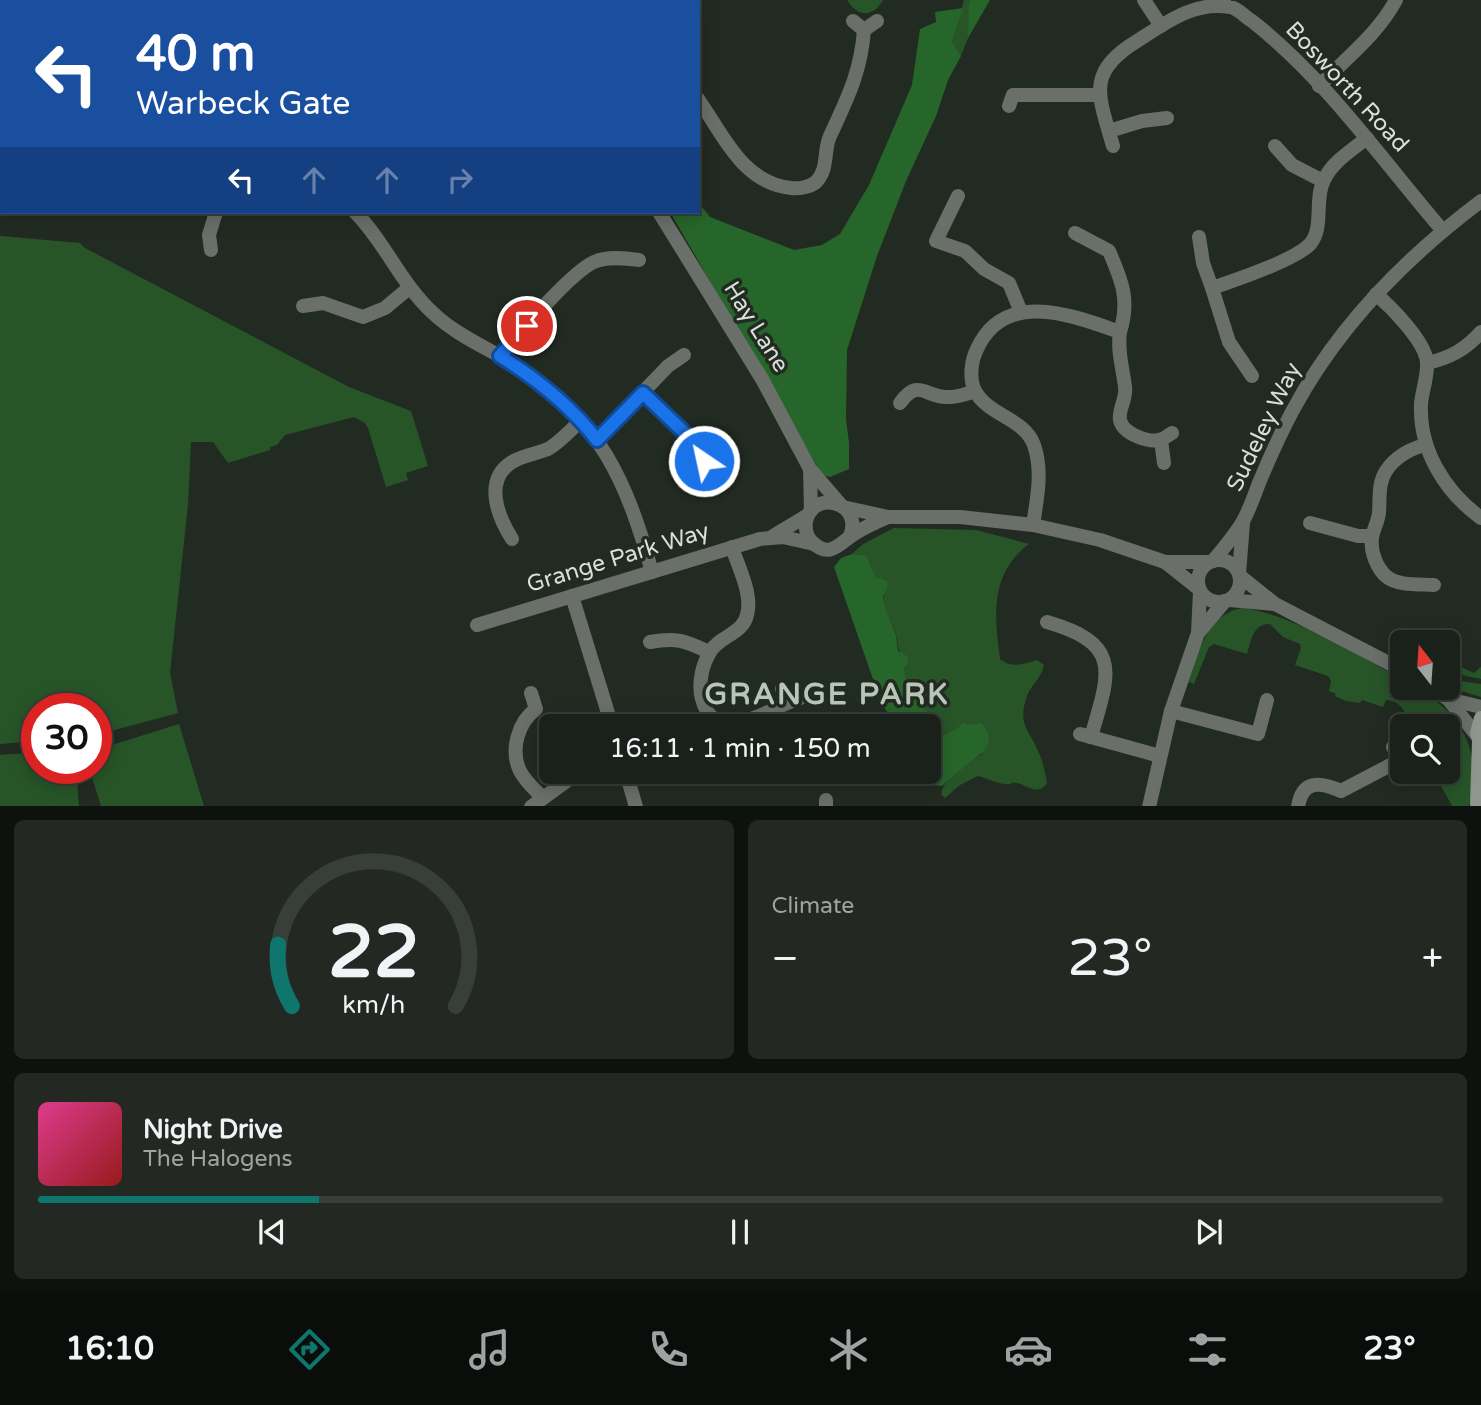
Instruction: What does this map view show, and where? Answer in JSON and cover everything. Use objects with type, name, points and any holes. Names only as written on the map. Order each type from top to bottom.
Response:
[{"type":"main road","points":[[1478,802],[1477,729],[1481,718]]},
{"type":"street","points":[[1144,0],[1161,26]]},
{"type":"street","points":[[1319,86],[1369,38],[1383,22],[1396,0]]},
{"type":"street","name":"Bosworth Road","points":[[1100,95],[1104,72],[1114,57],[1161,26],[1194,9],[1235,4],[1319,86],[1367,138],[1443,231]]},
{"type":"street","points":[[700,102],[736,157],[748,170],[775,185],[795,188],[811,185],[824,170],[829,138],[855,82],[862,53],[859,25],[877,21]]},
{"type":"street","points":[[1011,94],[1100,95],[1113,146]]},
{"type":"street","points":[[1109,131],[1142,121],[1167,118]]},
{"type":"street","points":[[1212,288],[1287,258],[1310,243],[1315,235],[1323,181],[1332,167],[1367,138]]},
{"type":"street","points":[[1275,146],[1292,165],[1323,181]]},
{"type":"street","points":[[958,196],[936,241],[965,251],[984,269],[1009,283],[1021,312]]},
{"type":"street","name":"Sudeley Way","points":[[1212,561],[1243,522],[1274,448],[1300,397],[1330,350],[1376,294],[1410,259],[1481,201]]},
{"type":"street","points":[[211,250],[209,235],[215,214]]},
{"type":"street","points":[[357,214],[377,238],[409,288],[434,314],[543,385],[581,420],[597,440],[624,485],[652,572]]},
{"type":"street","name":"Hay Lane","points":[[660,214],[762,379],[810,468],[842,506]]},
{"type":"street","points":[[1075,233],[1109,251],[1126,301],[1126,314],[1120,332],[1120,360],[1126,393],[1120,420],[1128,432],[1149,440],[1166,436],[1164,463]]},
{"type":"street","points":[[1199,237],[1203,263],[1212,288],[1227,353],[1252,376]]},
{"type":"street","points":[[500,356],[561,291],[593,262],[612,258],[639,260]]},
{"type":"street","points":[[303,306],[323,303],[363,317],[385,308],[409,288]]},
{"type":"street","points":[[1376,294],[1410,331],[1420,345],[1427,363],[1421,404],[1422,422],[1426,445],[1435,465],[1450,489],[1481,518]]},
{"type":"street","points":[[1033,525],[1039,480],[1033,443],[1021,427],[992,408],[975,391],[972,369],[976,351],[982,340],[1001,322],[1021,312],[1068,315],[1120,332]]},
{"type":"street","points":[[1427,363],[1457,353],[1469,346],[1481,332]]},
{"type":"street","points":[[597,440],[668,366],[684,355]]},
{"type":"street","points":[[900,402],[910,391],[916,389],[949,398],[975,391]]},
{"type":"street","points":[[643,393],[690,438],[699,451],[708,474]]},
{"type":"street","points":[[512,539],[497,510],[495,499],[496,482],[501,472],[514,460],[550,447],[581,420]]},
{"type":"street","points":[[1426,445],[1415,447],[1404,454],[1385,473],[1380,489],[1378,522],[1372,536],[1375,559],[1384,576],[1391,580],[1434,585]]},
{"type":"street","points":[[691,478],[729,468]]},
{"type":"street","name":"Hay Lane","points":[[810,468],[810,513]]},
{"type":"street","name":"Grange Park Way","points":[[477,625],[772,537],[822,503],[834,503],[888,517],[960,517],[1033,525],[1100,540],[1165,562],[1212,561]]},
{"type":"street","points":[[842,506],[850,514],[850,537]]},
{"type":"street","points":[[810,513],[806,531],[814,544]]},
{"type":"street","name":"Grange Park Way","points":[[772,537],[831,549],[888,517]]},
{"type":"street","name":"Sudeley Way","points":[[1239,575],[1243,522]]},
{"type":"street","points":[[1310,523],[1358,536],[1372,536]]},
{"type":"street","points":[[732,547],[747,595],[747,617],[740,627],[709,652],[701,676],[701,693],[709,713],[730,724],[744,722],[785,696],[814,693]]},
{"type":"street","points":[[1149,806],[1171,711],[1198,633],[1199,573],[1212,561],[1228,562],[1239,575],[1275,604],[1390,664]]},
{"type":"street","name":"Grange Park Way","points":[[1165,562],[1200,590]]},
{"type":"street","points":[[1198,633],[1239,589],[1239,575]]},
{"type":"street","points":[[1200,590],[1212,601],[1275,604]]},
{"type":"street","points":[[572,596],[608,714]]},
{"type":"street","points":[[1047,622],[1082,635],[1098,648],[1105,661],[1107,677],[1085,735],[1160,756]]},
{"type":"street","points":[[650,642],[676,639],[709,652]]},
{"type":"street","points":[[531,693],[541,714],[528,715],[519,729],[517,758],[520,771],[537,802],[562,784]]},
{"type":"street","points":[[1171,711],[1258,734],[1267,700]]},
{"type":"street","points":[[1449,700],[1479,741]]},
{"type":"street","points":[[1455,700],[1481,707]]},
{"type":"street","points":[[1298,806],[1302,793],[1312,785],[1325,785],[1341,791],[1390,762]]},
{"type":"street","points":[[629,784],[636,806]]},
{"type":"green space","points":[[847,0],[883,0],[875,10],[865,13],[855,10]]},
{"type":"green space","points":[[964,0],[971,0],[968,38],[961,56],[952,41]]},
{"type":"green space","points":[[971,0],[990,0],[968,38],[969,3]]},
{"type":"green space","points":[[963,8],[952,41],[961,56],[948,80],[936,116],[906,181],[877,256],[847,350],[846,419],[849,469],[830,477],[822,475],[671,214],[700,214],[700,204],[710,217],[794,250],[822,245],[840,234],[869,185],[912,85],[920,29],[936,22],[935,12]]},
{"type":"green space","points":[[0,236],[80,243],[349,387],[411,411],[428,466],[406,473],[408,480],[386,487],[368,428],[354,417],[285,435],[277,445],[270,447],[270,450],[228,463],[213,442],[191,442],[188,505],[170,673],[178,713],[112,731],[112,693],[21,693],[21,742],[0,744]]},
{"type":"green space","points":[[894,528],[976,530],[1029,544],[1016,555],[1007,568],[1001,582],[996,611],[1000,659],[1013,665],[1037,660],[1044,665],[1028,694],[1023,715],[1045,771],[1047,783],[1044,787],[1037,790],[978,776],[960,785],[945,798],[941,794],[952,776],[982,754],[958,730],[941,735],[941,714],[927,714],[927,710],[916,700],[907,683],[904,668],[908,664],[899,649],[885,608],[884,598],[888,587],[876,577],[866,555],[852,554],[863,544]]},
{"type":"green space","points":[[852,554],[866,555],[876,577],[887,581],[888,587],[883,597],[885,608],[896,635],[898,651],[907,656],[908,664],[904,668],[907,683],[928,714],[889,714],[882,705],[834,567],[841,558]]},
{"type":"green space","points":[[1243,608],[1263,612],[1304,627],[1390,672],[1390,700],[1435,700],[1451,714],[1406,714],[1391,701],[1386,700],[1383,707],[1362,700],[1360,703],[1346,701],[1335,696],[1336,694],[1329,691],[1331,681],[1328,676],[1295,665],[1300,644],[1283,637],[1270,624],[1264,624],[1256,630],[1247,654],[1214,644],[1209,647],[1194,684],[1189,682],[1206,636],[1212,626],[1231,611]]},
{"type":"green space","points":[[1460,667],[1474,673],[1481,667],[1481,679],[1460,675]]},
{"type":"green space","points":[[1460,681],[1481,684],[1481,697],[1460,691]]},
{"type":"green space","points":[[963,723],[981,723],[989,737],[986,748],[942,786],[934,785],[941,784],[941,735]]},
{"type":"green space","points":[[179,724],[204,806],[101,806],[94,784],[112,784],[112,745]]},
{"type":"green space","points":[[1460,727],[1473,764],[1469,806],[1452,806],[1440,784],[1460,784]]},
{"type":"green space","points":[[21,753],[21,784],[77,784],[79,806],[0,806],[0,755]]},
{"type":"district","name":"GRANGE PARK","points":[[827,694]]},
{"type":"route","points":[[527,326],[500,356],[563,401],[597,440],[643,393],[690,438],[704,461]]}]
